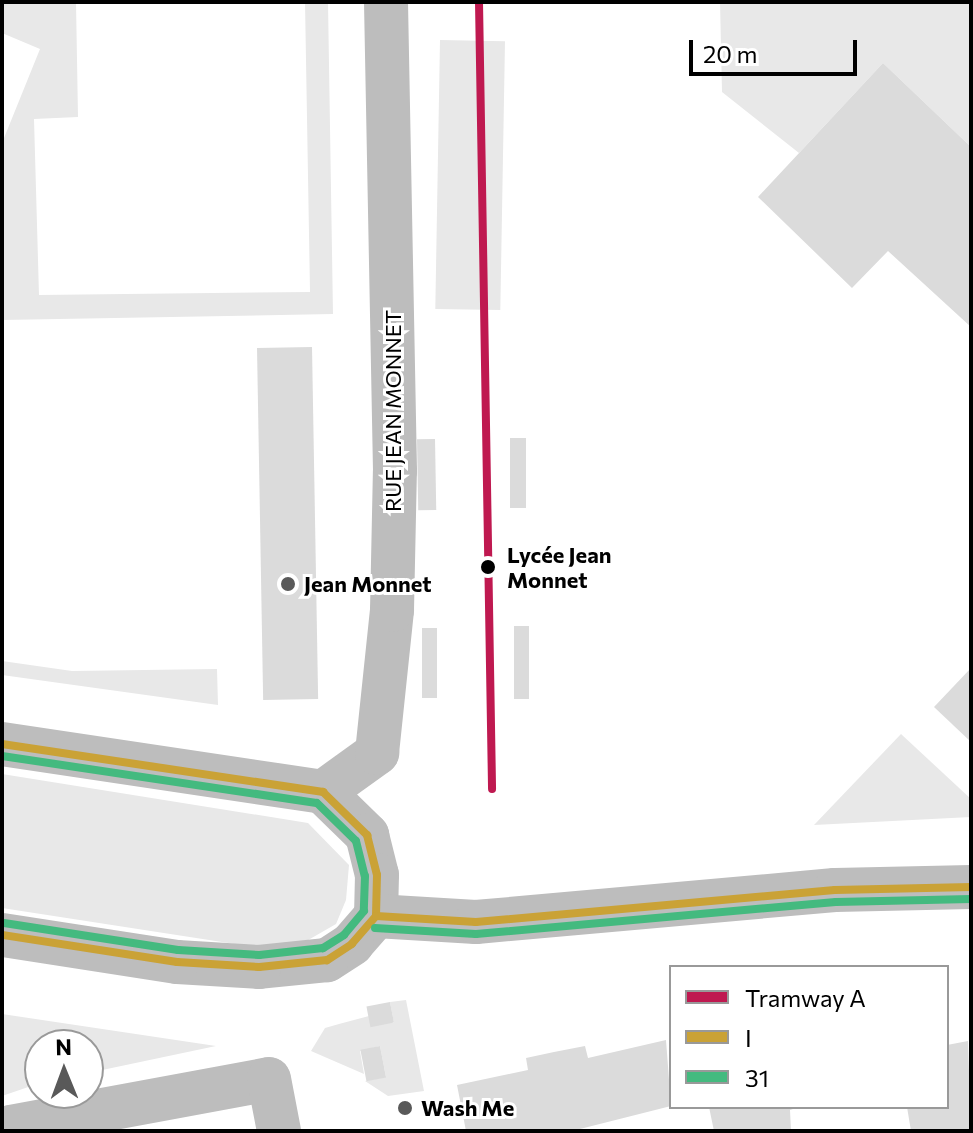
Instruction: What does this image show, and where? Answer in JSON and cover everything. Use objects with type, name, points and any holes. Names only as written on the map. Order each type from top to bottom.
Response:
[{"type":"street","name":"RUE JEAN MONNET","points":[[323,792],[377,753],[392,610],[395,471],[386,2]]},
{"type":"street","points":[[2,744],[323,792],[367,835],[377,875],[376,916],[352,944],[327,960],[259,967],[177,962],[2,935]]},
{"type":"street","points":[[376,916],[476,922],[835,890],[971,887]]},
{"type":"street","points":[[12,1131],[11,1127],[269,1079],[279,1131]]},
{"type":"shaded area","points":[[2,2],[76,2],[78,117],[34,119],[39,295],[310,292],[305,2],[328,2],[333,314],[2,320],[2,143],[40,49],[2,33]]},
{"type":"shaded area","points":[[720,2],[971,2],[971,147],[883,63],[799,153],[722,92]]},
{"type":"shaded area","points":[[440,40],[505,41],[500,310],[435,309]]},
{"type":"shaded area","points":[[2,661],[72,671],[217,669],[218,705],[2,675]]},
{"type":"shaded area","points":[[901,734],[971,799],[971,817],[814,825]]},
{"type":"shaded area","points":[[2,774],[308,823],[349,865],[346,900],[336,924],[303,943],[268,949],[2,908]]},
{"type":"shaded area","points":[[406,1000],[424,1091],[388,1096],[365,1081],[386,1077],[380,1046],[360,1051],[364,1074],[311,1051],[325,1028],[369,1016],[394,1023],[390,1002]]},
{"type":"shaded area","points":[[2,1014],[102,1029],[24,1029],[24,1088],[2,1096]]},
{"type":"shaded area","points":[[104,1029],[216,1046],[104,1070]]},
{"type":"building","points":[[883,63],[971,147],[971,327],[888,251],[852,288],[758,197]]},
{"type":"building","points":[[312,347],[318,699],[263,700],[257,348]]},
{"type":"building","points":[[510,438],[526,438],[526,508],[510,508]]},
{"type":"building","points":[[417,439],[435,439],[436,510],[418,510]]},
{"type":"building","points":[[514,626],[529,626],[529,699],[514,699]]},
{"type":"building","points":[[422,628],[437,628],[437,698],[422,698]]},
{"type":"building","points":[[971,668],[971,742],[934,707]]},
{"type":"building","points":[[390,1002],[394,1023],[370,1027],[366,1007]]},
{"type":"building","points":[[666,1040],[669,1107],[572,1131],[466,1131],[457,1085],[528,1070],[526,1058],[585,1046],[588,1058]]},
{"type":"building","points":[[968,1041],[971,1131],[911,1131],[907,1109],[949,1109],[949,1045]]},
{"type":"building","points":[[380,1046],[386,1077],[366,1081],[360,1050]]},
{"type":"building","points":[[709,1109],[793,1109],[790,1110],[791,1131],[714,1131]]},
{"type":"tram line","name":"A","points":[[479,2],[492,789]]},
{"type":"transit line","name":"I","points":[[2,744],[323,792],[367,835],[377,875],[376,916],[352,944],[327,960],[259,967],[177,962],[2,935]]},
{"type":"transit line","name":"31","points":[[2,756],[317,803],[356,841],[365,876],[364,911],[344,935],[323,948],[259,955],[178,950],[4,923]]},
{"type":"transit line","name":"I","points":[[376,916],[476,922],[835,890],[971,887]]},
{"type":"transit line","name":"31","points":[[375,928],[476,934],[836,902],[971,899]]},
{"type":"place","name":"Lycée Jean Monnet","points":[[488,567]]},
{"type":"place","name":"Jean Monnet","points":[[288,584]]},
{"type":"place","name":"Wash Me","points":[[405,1108]]}]
